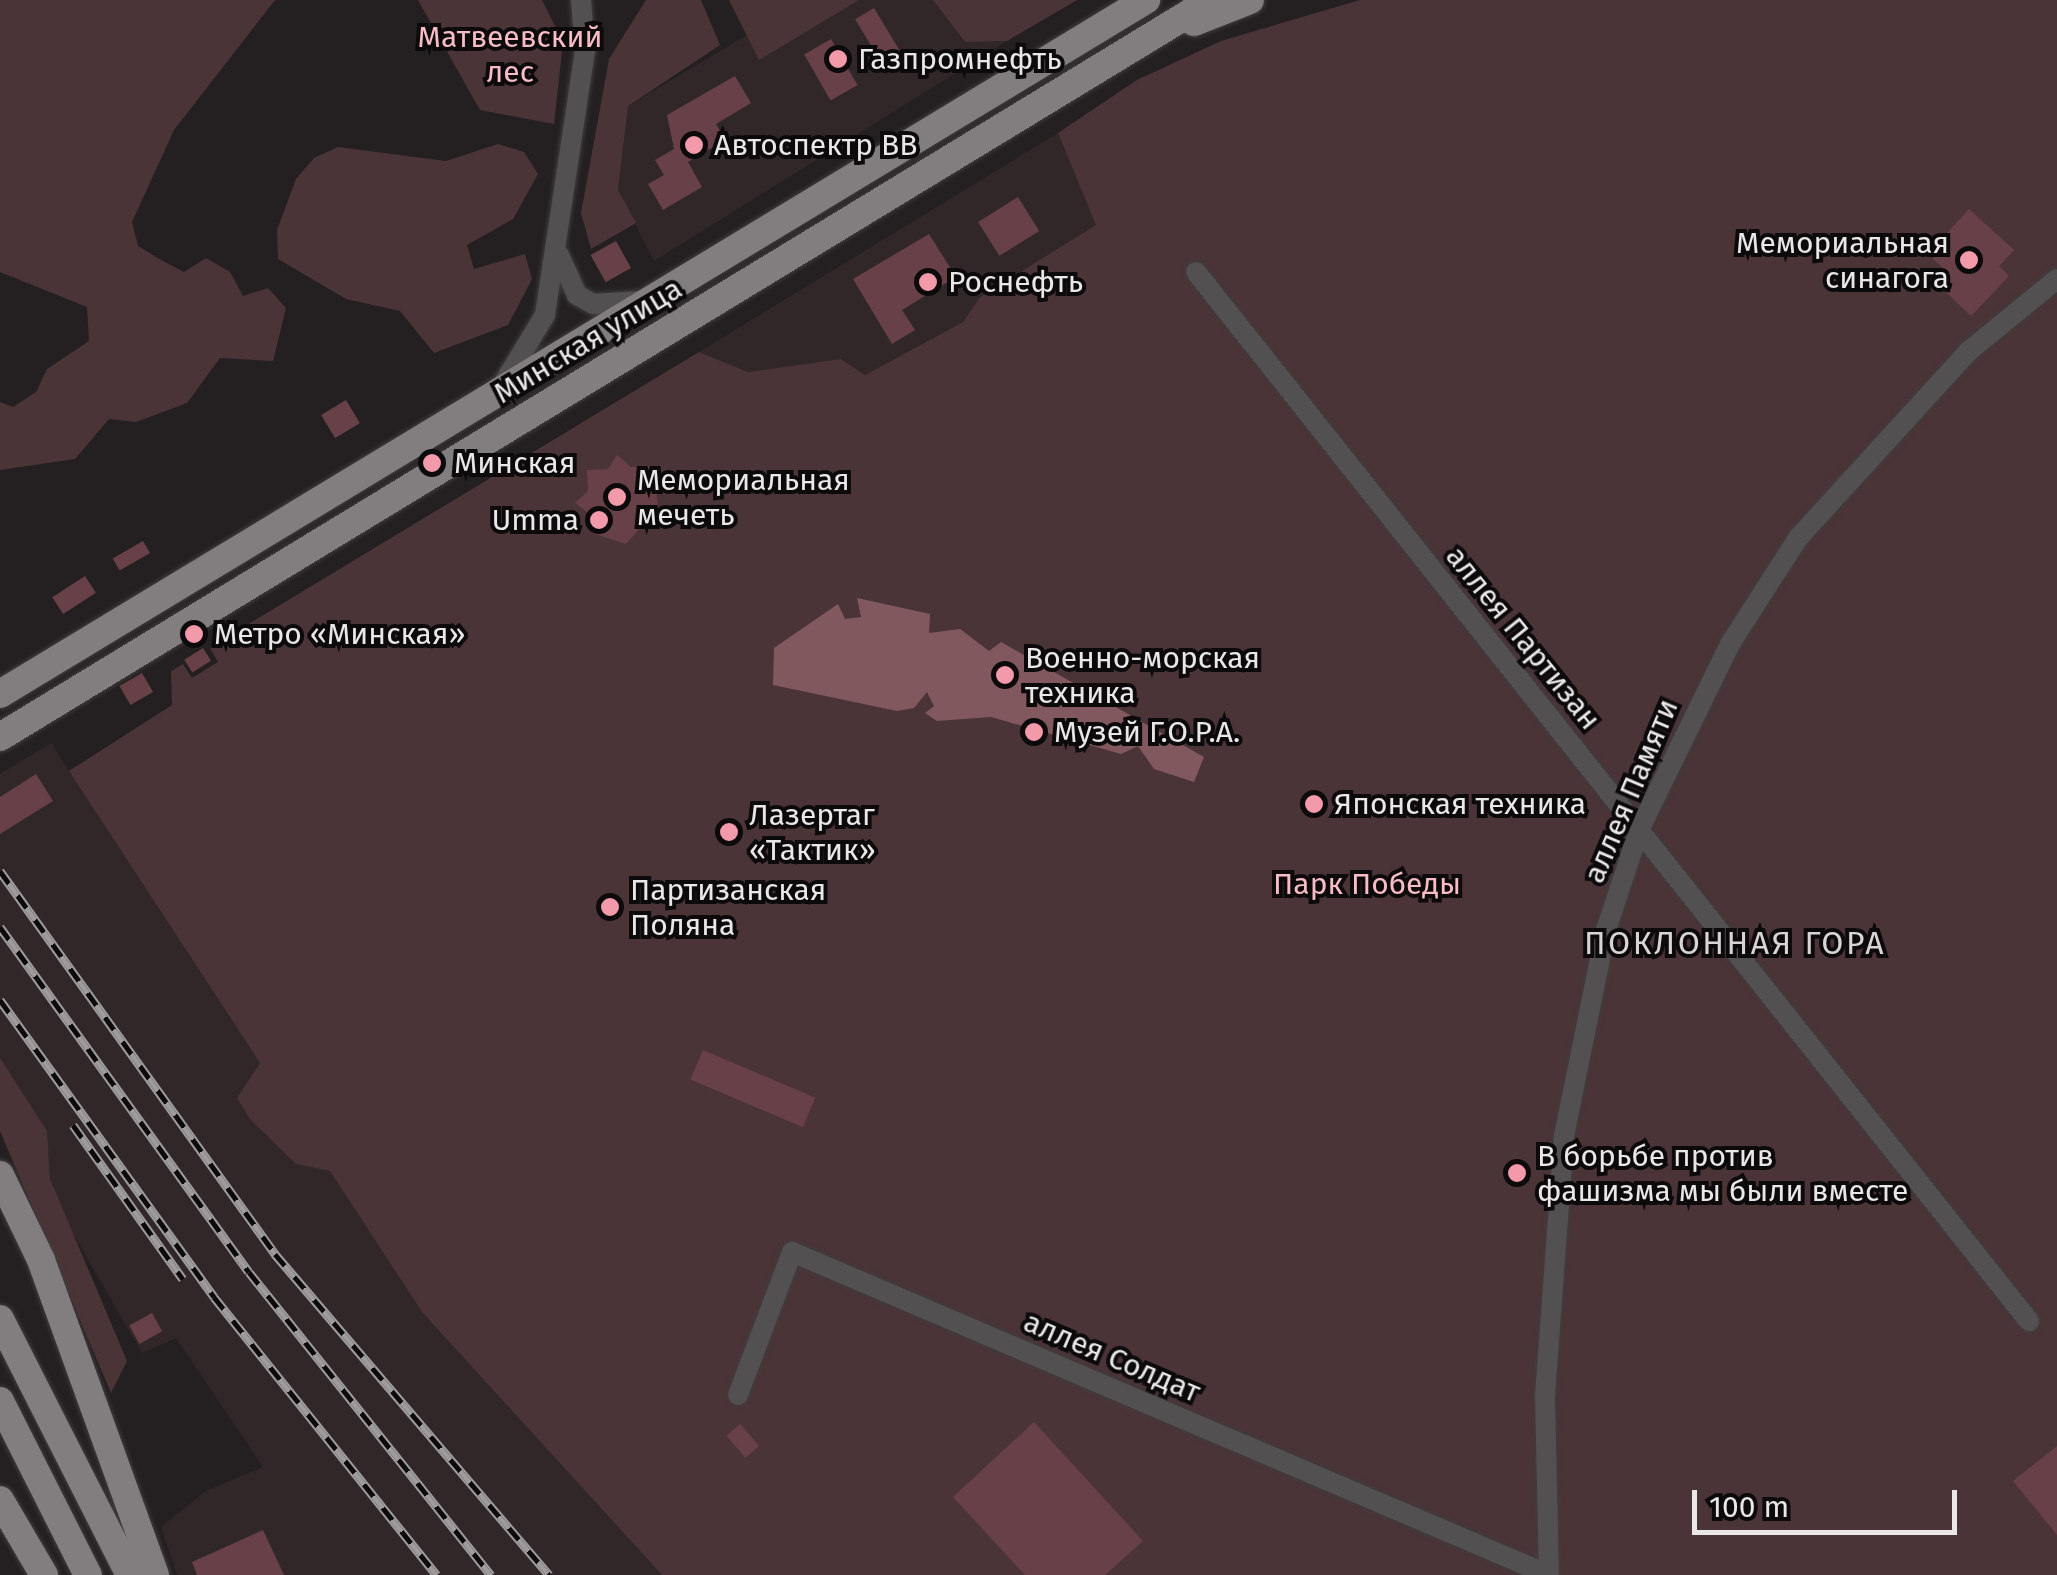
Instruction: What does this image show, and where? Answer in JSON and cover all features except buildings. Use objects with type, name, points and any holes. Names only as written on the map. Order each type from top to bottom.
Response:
[{"type":"main road","points":[[1108,23],[1133,0]]},
{"type":"main road","name":"Минская улица","points":[[0,694],[1146,0]]},
{"type":"main road","name":"Минская улица","points":[[0,737],[1210,0]]},
{"type":"main road","points":[[1128,50],[1250,0]]},
{"type":"main road","points":[[0,1175],[41,1260],[154,1575]]},
{"type":"main road","points":[[0,1319],[130,1575]]},
{"type":"main road","points":[[0,1401],[88,1575]]},
{"type":"main road","points":[[0,1500],[44,1575]]},
{"type":"street","points":[[490,398],[540,326],[557,243],[585,1]]},
{"type":"street","points":[[557,243],[569,287],[592,304],[659,295]]},
{"type":"street","name":"аллея Партизан","points":[[1196,272],[2029,1321]]},
{"type":"street","name":"аллея Памяти","points":[[1549,1575],[1546,1395],[1564,1136],[1606,930],[1640,830],[1730,644],[1798,538],[1892,427],[2057,279]]},
{"type":"street","name":"аллея Солдат","points":[[738,1395],[792,1252],[1549,1575]]},
{"type":"shaded area","points":[[859,0],[933,0],[965,42],[1007,41],[654,261],[618,190],[628,106],[747,35],[760,59]]},
{"type":"shaded area","points":[[1058,133],[1097,225],[980,297],[963,322],[865,375],[841,359],[748,372],[699,352]]},
{"type":"shaded area","points":[[857,598],[930,614],[929,633],[960,629],[989,651],[1001,642],[1204,757],[1194,782],[1154,769],[1138,746],[1121,754],[991,717],[937,721],[925,713],[934,706],[927,692],[914,708],[897,711],[773,685],[774,648],[838,604],[845,619],[861,617]]},
{"type":"shaded area","points":[[51,743],[422,1312],[662,1575],[177,1575],[161,1527],[206,1491],[263,1467],[176,1338],[142,1353],[0,1107],[0,774]]},
{"type":"green space","points":[[0,0],[275,0],[174,130],[132,222],[138,246],[161,260],[184,272],[206,258],[230,272],[243,296],[268,288],[286,308],[273,361],[220,358],[187,403],[136,422],[109,419],[75,459],[0,470],[0,402],[13,407],[36,392],[47,369],[89,341],[87,307],[0,272]]},
{"type":"green space","name":"Матвеевский лес","points":[[418,0],[542,0],[563,42],[554,124],[480,110]]},
{"type":"green space","points":[[646,0],[701,0],[720,45],[628,106],[618,190],[636,223],[591,249],[581,213],[609,59]]},
{"type":"green space","points":[[729,0],[859,0],[759,60]]},
{"type":"green space","points":[[933,0],[1077,0],[1007,41],[965,42]]},
{"type":"green space","name":"Парк Победы","points":[[1360,0],[2057,0],[2057,1575],[662,1575],[422,1312],[330,1171],[296,1164],[250,1119],[237,1098],[260,1063],[69,771],[172,705],[171,671],[183,664],[192,678],[218,662],[210,648],[238,630],[246,643],[255,638],[247,625],[699,352],[748,372],[841,359],[865,375],[963,322],[980,297],[1096,225],[1058,133],[1137,80],[1221,41]]},
{"type":"green space","points":[[498,144],[524,152],[538,174],[513,219],[467,245],[474,269],[525,254],[532,279],[508,325],[434,353],[400,311],[346,299],[278,259],[277,230],[296,179],[314,158],[338,147],[446,161]]},
{"type":"green space","points":[[0,1058],[47,1131],[50,1179],[127,1361],[111,1393],[0,1131]]},
{"type":"railway","points":[[0,871],[275,1254],[549,1575]]},
{"type":"railway","points":[[0,927],[249,1272],[491,1575]]},
{"type":"railway","points":[[0,1000],[214,1297],[437,1575]]},
{"type":"railway","points":[[73,1125],[183,1279]]},
{"type":"place","name":"Газпромнефть","points":[[838,59]]},
{"type":"place","name":"Автоспектр ВВ","points":[[694,145]]},
{"type":"place","name":"Мемориальная синагога","points":[[1969,260]]},
{"type":"place","name":"Роснефть","points":[[928,282]]},
{"type":"place","name":"Минская","points":[[432,463]]},
{"type":"place","name":"Мемориальная мечеть","points":[[617,497]]},
{"type":"place","name":"Umma","points":[[599,520]]},
{"type":"place","name":"Метро «Минская»","points":[[194,634]]},
{"type":"place","name":"Военно-морская техника","points":[[1005,675]]},
{"type":"place","name":"Музей Г.О.Р.А.","points":[[1034,732]]},
{"type":"place","name":"Японская техника","points":[[1314,804]]},
{"type":"place","name":"Лазертаг «Тактик»","points":[[729,832]]},
{"type":"place","name":"Партизанская Поляна","points":[[610,907]]},
{"type":"place","name":"В борьбе против фашизма мы были вместе","points":[[1517,1173]]},
{"type":"district","name":"ПОКЛОННАЯ ГОРА","points":[[1735,943]]}]
